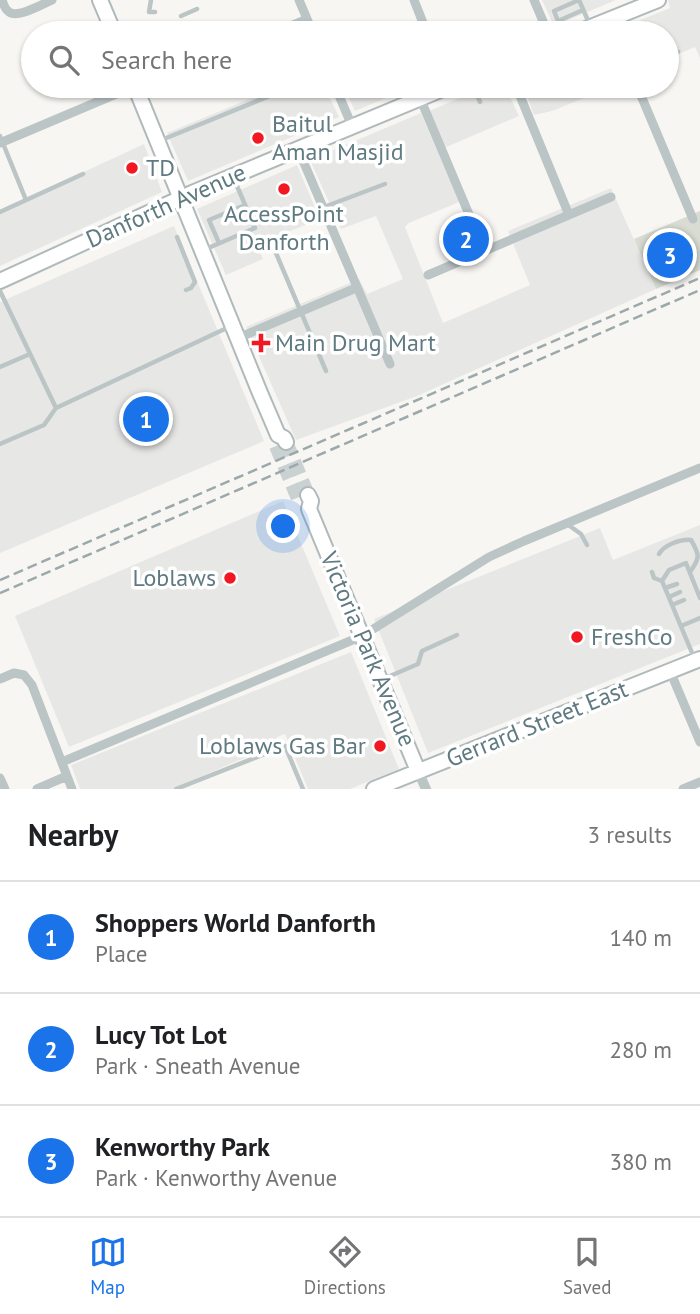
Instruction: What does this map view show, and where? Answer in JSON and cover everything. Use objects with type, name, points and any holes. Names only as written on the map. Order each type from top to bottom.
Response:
[{"type":"main road","points":[[100,0],[109,21]]},
{"type":"main road","points":[[606,21],[658,0]]},
{"type":"main road","points":[[140,98],[280,441]]},
{"type":"main road","name":"Danforth Avenue","points":[[0,281],[180,198],[420,98]]},
{"type":"main road","name":"Victoria Park Avenue","points":[[306,502],[418,771]]},
{"type":"main road","name":"Gerrard Street East","points":[[374,789],[698,660]]},
{"type":"street","points":[[2,0],[11,14],[19,14],[52,0]]},
{"type":"street","points":[[299,0],[308,21]]},
{"type":"street","points":[[414,0],[423,21]]},
{"type":"street","points":[[534,0],[543,21]]},
{"type":"street","points":[[1,141],[106,98]]},
{"type":"street","points":[[340,98],[352,126]]},
{"type":"street","points":[[420,98],[484,250]]},
{"type":"street","points":[[521,98],[569,215]]},
{"type":"street","points":[[642,98],[693,219]]},
{"type":"street","points":[[298,149],[390,364]]},
{"type":"street","points":[[428,275],[611,197]]},
{"type":"street","points":[[235,332],[300,312],[356,288]]},
{"type":"street","points":[[62,762],[362,636],[489,557],[700,468]]},
{"type":"street","points":[[670,671],[700,742]]},
{"type":"street","points":[[0,679],[14,673],[24,675],[32,685],[72,789]]},
{"type":"street","name":"Victoria Park Avenue","points":[[418,771],[426,789]]},
{"type":"street","points":[[37,789],[67,776]]},
{"type":"street","points":[[0,778],[5,789]]},
{"type":"street","points":[[683,789],[700,782]]},
{"type":"lane","points":[[151,0],[149,12],[155,12]]},
{"type":"lane","points":[[541,16],[579,0],[583,21]]},
{"type":"lane","points":[[181,16],[197,9]]},
{"type":"lane","points":[[554,11],[558,21],[583,10]]},
{"type":"lane","points":[[296,21],[306,17]]},
{"type":"lane","points":[[158,142],[265,98]]},
{"type":"lane","points":[[478,98],[480,102]]},
{"type":"lane","points":[[1,141],[26,200]]},
{"type":"lane","points":[[0,212],[83,174]]},
{"type":"lane","points":[[201,251],[242,231],[255,228],[233,176]]},
{"type":"lane","points":[[323,208],[385,184]]},
{"type":"lane","points":[[219,243],[209,219],[234,212],[245,205]]},
{"type":"lane","points":[[177,237],[195,282],[187,290]]},
{"type":"lane","points":[[273,246],[326,371]]},
{"type":"lane","points":[[0,291],[56,408]]},
{"type":"lane","points":[[0,444],[44,425],[56,408],[235,332]]},
{"type":"lane","points":[[0,367],[30,354]]},
{"type":"lane","points":[[566,524],[581,534],[587,545]]},
{"type":"lane","points":[[659,554],[667,546],[691,540],[699,557],[690,576]]},
{"type":"lane","points":[[662,581],[669,570],[686,563],[697,596]]},
{"type":"lane","points":[[652,572],[654,578],[662,581],[698,660]]},
{"type":"lane","points":[[665,588],[677,584]]},
{"type":"lane","points":[[669,597],[680,592]]},
{"type":"lane","points":[[672,605],[684,600]]},
{"type":"lane","points":[[681,626],[700,618]]},
{"type":"lane","points":[[381,680],[418,664],[422,651],[457,635]]},
{"type":"lane","points":[[176,789],[285,746],[303,789]]},
{"type":"shaded area","points":[[542,0],[616,0],[566,21],[552,21]]},
{"type":"shaded area","points":[[668,0],[700,0],[700,58],[695,47],[679,54],[679,21],[638,21],[670,8]]},
{"type":"shaded area","points":[[252,98],[330,98],[339,117],[188,181],[167,133]]},
{"type":"shaded area","points":[[349,98],[386,98],[355,111]]},
{"type":"shaded area","points":[[460,98],[511,98],[519,116],[444,148],[429,111]]},
{"type":"shaded area","points":[[528,98],[584,98],[552,111],[534,115]]},
{"type":"shaded area","points":[[421,113],[459,202],[405,227],[443,323],[530,285],[508,231],[611,188],[656,289],[417,396],[296,440],[246,327],[359,279],[367,294],[403,279],[376,216],[341,229],[310,160]]},
{"type":"shaded area","points":[[144,144],[162,192],[0,266],[0,211]]},
{"type":"shaded area","points":[[297,165],[320,219],[273,238],[274,242],[259,249],[263,259],[226,275],[197,209]]},
{"type":"shaded area","points":[[700,211],[700,270],[656,289],[634,239]]},
{"type":"shaded area","points":[[174,226],[264,441],[0,553],[0,302]]},
{"type":"shaded area","points":[[283,501],[340,636],[69,747],[15,616]]},
{"type":"shaded area","points":[[700,525],[700,644],[428,753],[374,619],[600,528],[613,560]]},
{"type":"shaded area","points":[[351,652],[399,769],[350,789],[308,789],[285,734],[277,737],[277,744],[172,789],[80,789],[71,765]]},
{"type":"tunnel","points":[[286,442],[308,495]]},
{"type":"tunnel","points":[[276,446],[299,501]]},
{"type":"railway","points":[[0,580],[700,278]]},
{"type":"railway","points":[[0,593],[700,290]]},
{"type":"place","name":"Baitul Aman Masjid","points":[[258,138]]},
{"type":"place","name":"TD","points":[[132,168]]},
{"type":"place","name":"AccessPoint Danforth","points":[[284,189]]},
{"type":"place","name":"Lucy Tot Lot","points":[[466,239]]},
{"type":"place","name":"Kenworthy Park","points":[[670,255]]},
{"type":"place","name":"Main Drug Mart","points":[[261,343]]},
{"type":"place","name":"Shoppers World Danforth","points":[[146,419]]},
{"type":"place","name":"Loblaws","points":[[230,578]]},
{"type":"place","name":"FreshCo","points":[[577,637]]},
{"type":"place","name":"Loblaws Gas Bar","points":[[380,746]]}]
